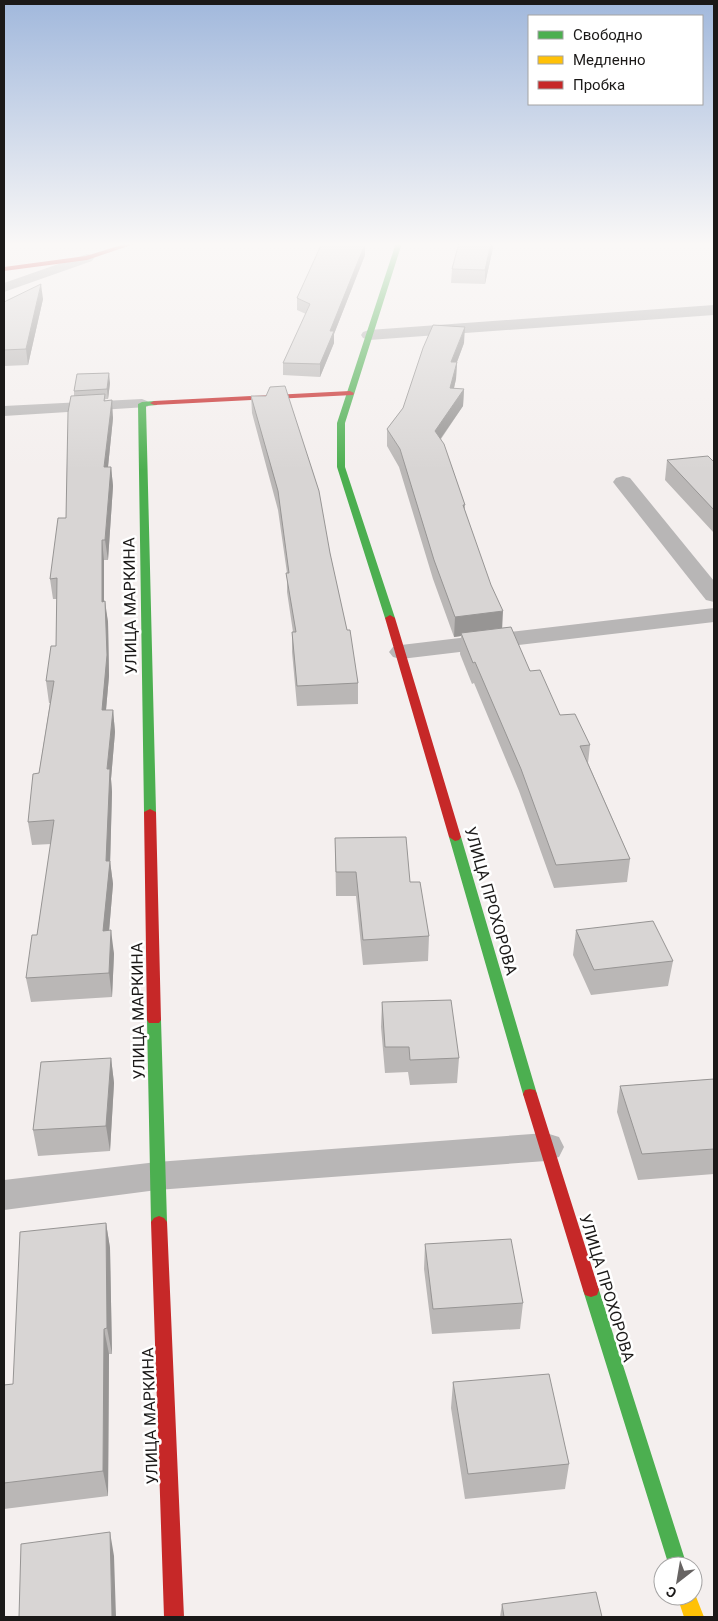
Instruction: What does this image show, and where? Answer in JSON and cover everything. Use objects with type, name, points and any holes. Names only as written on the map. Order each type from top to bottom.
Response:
[{"type":"main road","name":"УЛИЦА ПРОХОРОВА","points":[[374,319],[341,423],[341,467],[400,652],[546,1147],[675,1556]]},
{"type":"main road","points":[[142,404],[350,393]]},
{"type":"main road","name":"УЛИЦА МАРКИНА","points":[[142,404],[157,1176],[174,1617]]},
{"type":"street","points":[[369,335],[624,319]]},
{"type":"street","points":[[623,482],[714,595]]},
{"type":"street","points":[[400,652],[714,615]]},
{"type":"street","points":[[4,1195],[157,1176],[546,1147]]},
{"type":"lane","points":[[4,411],[142,404]]},
{"type":"building","points":[[4,319],[33,319],[26,349],[4,350]]},
{"type":"building","points":[[303,319],[335,319],[330,331],[334,331],[320,364],[283,363]]},
{"type":"building","points":[[433,325],[465,327],[451,362],[457,362],[450,388],[464,389],[435,431],[444,444],[491,585],[503,611],[455,617],[434,560],[400,449],[387,429],[403,408],[423,348]]},
{"type":"building","points":[[109,373],[107,389],[74,391],[77,374]]},
{"type":"building","points":[[285,386],[319,491],[347,630],[350,630],[358,683],[297,686],[292,632],[296,632],[286,573],[289,573],[278,491],[251,396],[266,396],[270,387]]},
{"type":"building","points":[[105,394],[104,401],[112,400],[104,467],[111,467],[105,540],[102,540],[102,602],[105,601],[107,655],[102,710],[113,710],[107,769],[110,769],[106,861],[110,861],[103,931],[111,930],[109,973],[26,978],[32,935],[37,935],[54,820],[28,822],[33,774],[39,773],[54,681],[46,681],[51,646],[56,646],[57,578],[50,579],[58,518],[66,518],[68,412],[71,396]]},
{"type":"building","points":[[708,456],[714,462],[714,510],[667,460]]},
{"type":"building","points":[[511,627],[530,671],[540,670],[560,715],[575,714],[590,745],[580,746],[630,859],[556,865],[521,769],[461,633]]},
{"type":"building","points":[[406,837],[410,882],[420,882],[429,936],[363,940],[356,872],[336,872],[335,838]]},
{"type":"building","points":[[653,921],[673,961],[594,970],[576,930]]},
{"type":"building","points":[[451,1000],[459,1058],[410,1060],[409,1047],[385,1047],[382,1002]]},
{"type":"building","points":[[111,1058],[106,1126],[33,1130],[41,1062]]},
{"type":"building","points":[[714,1079],[714,1149],[642,1154],[620,1086]]},
{"type":"building","points":[[106,1223],[107,1328],[104,1329],[103,1471],[4,1483],[4,1385],[13,1384],[20,1232]]},
{"type":"building","points":[[511,1239],[523,1303],[433,1309],[425,1244]]},
{"type":"building","points":[[549,1374],[569,1464],[468,1474],[453,1382]]},
{"type":"building","points":[[110,1532],[112,1617],[19,1617],[21,1544]]},
{"type":"building","points":[[596,1592],[602,1617],[504,1617],[502,1604]]},
{"type":"traffic: fast","points":[[375,319],[341,423],[341,467],[390,618]]},
{"type":"traffic: fast","points":[[150,812],[142,404],[154,403]]},
{"type":"traffic: fast","points":[[455,837],[530,1094]]},
{"type":"traffic: fast","points":[[154,1020],[159,1222]]},
{"type":"traffic: fast","points":[[591,1290],[675,1556]]},
{"type":"traffic: slow","points":[[690,1606],[694,1617]]},
{"type":"traffic: jam","points":[[154,403],[350,393]]},
{"type":"traffic: jam","points":[[390,618],[455,837]]},
{"type":"traffic: jam","points":[[150,812],[154,1020]]},
{"type":"traffic: jam","points":[[530,1094],[591,1290]]},
{"type":"traffic: jam","points":[[159,1222],[174,1617]]}]
